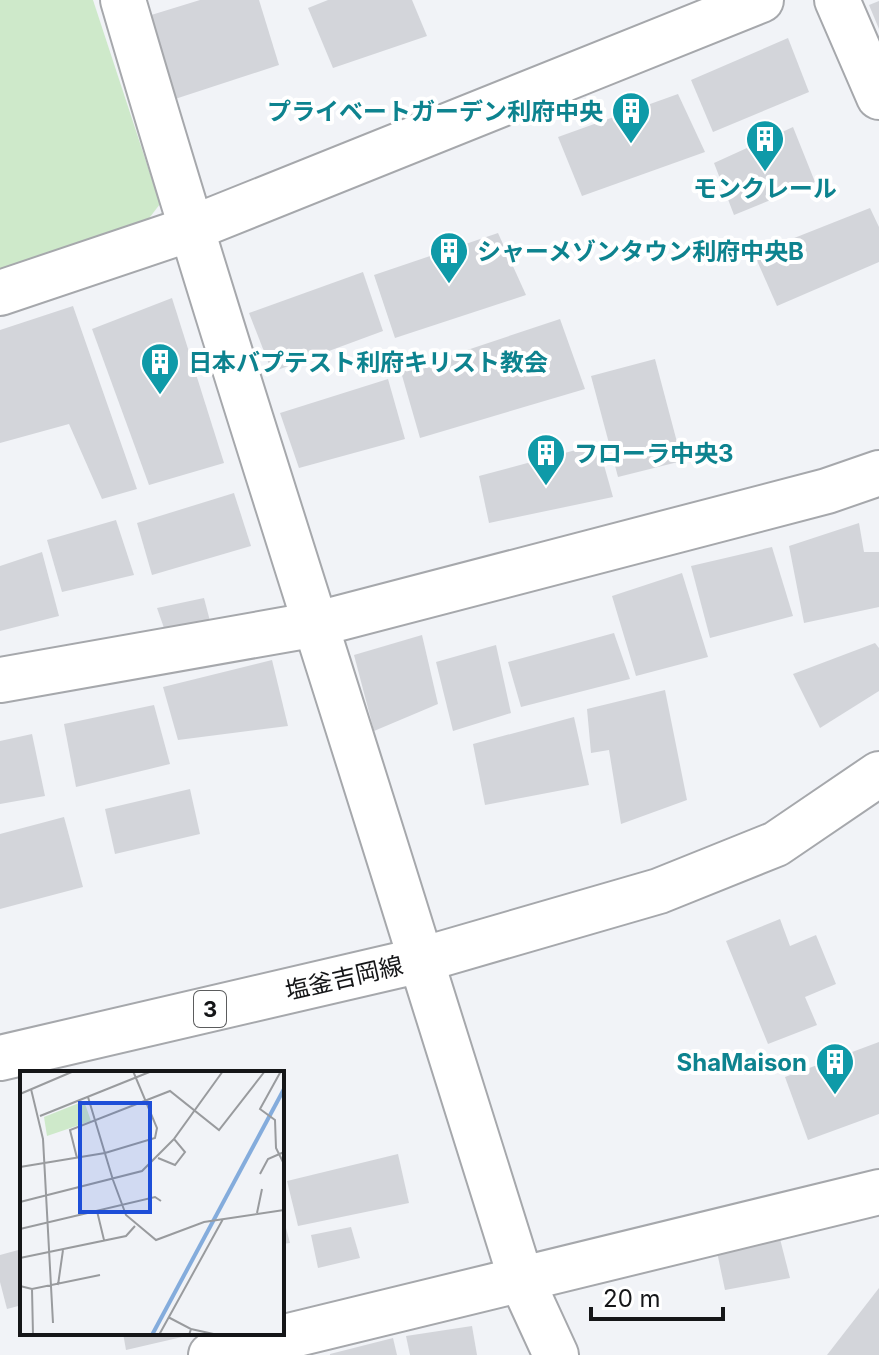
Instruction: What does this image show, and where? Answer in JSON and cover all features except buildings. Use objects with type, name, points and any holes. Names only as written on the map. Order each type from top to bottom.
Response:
[{"type":"street","points":[[123,0],[190,229],[421,960],[659,891],[776,844],[879,774]]},
{"type":"street","points":[[0,293],[190,229],[761,0]]},
{"type":"street","points":[[837,0],[879,97]]},
{"type":"street","points":[[0,680],[317,624],[827,491],[879,473]]},
{"type":"street","name":"塩釜吉岡線","points":[[0,1058],[421,960],[521,1279],[556,1355]]},
{"type":"street","points":[[218,1354],[879,1192]]},
{"type":"green space","points":[[0,0],[93,0],[160,204],[140,230],[0,277]]},
{"type":"place","name":"プライベートガーデン利府中央","points":[[631,145]]},
{"type":"place","name":"モンクレール","points":[[765,173]]},
{"type":"place","name":"シャーメゾンタウン利府中央B","points":[[449,285]]},
{"type":"place","name":"日本バプテスト利府キリスト教会","points":[[160,396]]},
{"type":"place","name":"フローラ中央3","points":[[546,487]]},
{"type":"place","name":"ShaMaison","points":[[835,1096]]}]
